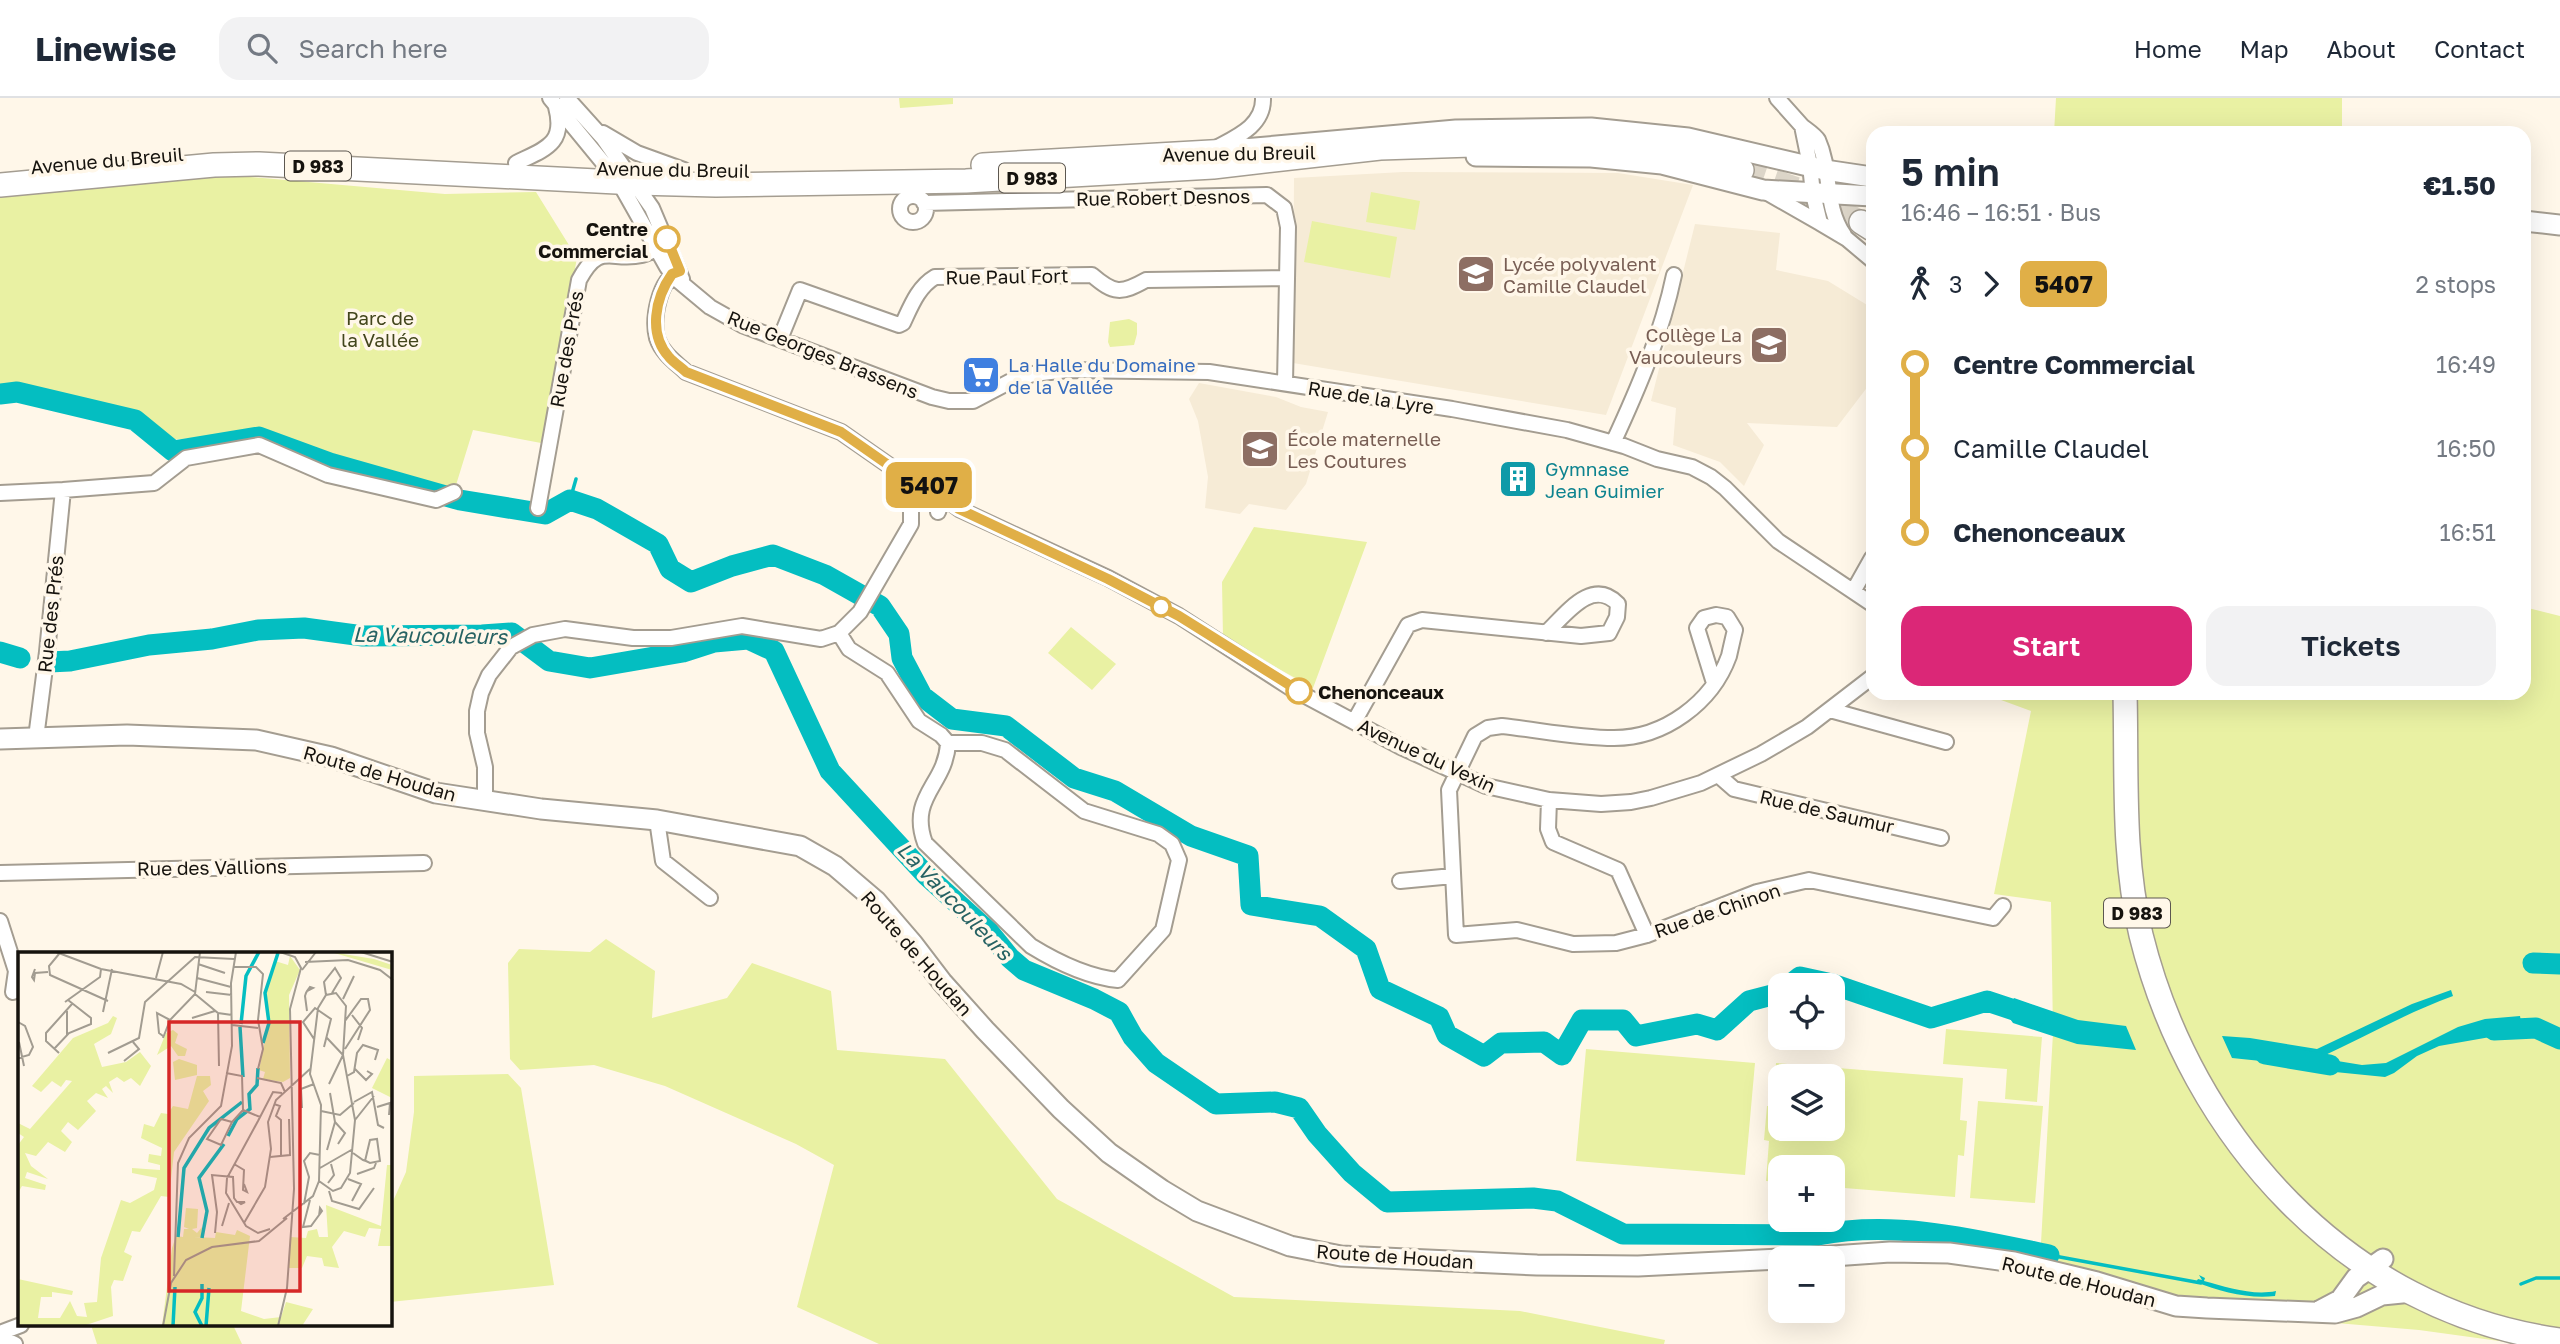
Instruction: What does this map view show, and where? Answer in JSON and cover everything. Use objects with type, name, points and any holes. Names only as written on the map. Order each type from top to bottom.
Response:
[{"type":"main road","name":"Avenue du Breuil","points":[[0,170],[240,150],[516,163],[622,175],[684,170],[889,170],[1210,151],[1564,143],[1664,152],[1741,170]]},
{"type":"main road","name":"Avenue du Breuil","points":[[663,184],[1042,178],[1231,166],[1347,150]]},
{"type":"main road","name":"D 983","points":[[0,185],[214,165],[260,164],[622,175],[663,184]]},
{"type":"main road","name":"D 983","points":[[2125,700],[2127,841],[2141,934],[2155,985],[2192,1069],[2251,1161],[2268,1182],[2313,1226],[2343,1250],[2378,1267],[2453,1296],[2510,1324],[2560,1342]]},
{"type":"main road","name":"D 983","points":[[2221,1115],[2304,1200],[2348,1235],[2378,1267],[2412,1292],[2462,1316],[2560,1331]]},
{"type":"street","points":[[1210,151],[1254,124],[1261,116],[1263,98]]},
{"type":"street","points":[[1776,98],[1817,138],[1820,223]]},
{"type":"street","points":[[558,101],[637,153],[684,170]]},
{"type":"street","points":[[516,163],[554,142],[560,125],[558,101]]},
{"type":"street","points":[[558,101],[652,208],[662,245]]},
{"type":"street","points":[[590,123],[678,276],[661,297],[655,319],[658,339],[668,357],[686,372],[841,432],[907,478],[936,488],[941,495],[942,504],[932,514],[911,524]]},
{"type":"street","points":[[1210,151],[1456,130],[1591,128],[1688,138],[1866,176]]},
{"type":"street","points":[[1347,150],[1383,159],[1489,155],[1603,158],[1662,164],[1763,190],[1863,196]]},
{"type":"street","points":[[652,208],[663,184]]},
{"type":"street","points":[[1763,190],[1820,223],[1860,230]]},
{"type":"street","points":[[1820,194],[1836,223],[1860,230]]},
{"type":"street","name":"Rue Robert Desnos","points":[[924,203],[1267,195],[1284,208],[1288,227],[1285,383]]},
{"type":"street","points":[[1860,230],[1840,220],[1841,209],[1846,202],[1863,196]]},
{"type":"street","points":[[2531,222],[2560,225]]},
{"type":"street","name":"Rue des Prés","points":[[538,508],[579,280],[586,267],[595,259],[608,254],[643,255],[662,245]]},
{"type":"street","name":"Rue Paul Fort","points":[[780,339],[800,290],[899,325],[903,323],[927,282],[935,277],[1092,275],[1108,289],[1126,291],[1146,280],[1287,278]]},
{"type":"street","points":[[1613,443],[1640,384],[1674,275]]},
{"type":"street","name":"Rue Georges Brassens","points":[[678,276],[710,307],[742,325],[932,397],[949,401],[973,401],[1011,381],[1033,374],[1068,370],[1126,371]]},
{"type":"street","name":"Rue de la Lyre","points":[[1126,371],[1209,372],[1452,409],[1567,430],[1657,459],[1692,467],[1711,477],[1728,491],[1777,541],[1866,599]]},
{"type":"street","points":[[0,493],[154,482],[186,458],[259,445],[328,475],[436,500],[454,492]]},
{"type":"street","points":[[485,801],[485,767],[477,733],[477,711],[488,675],[511,647],[533,635],[565,629],[633,638],[671,638],[743,626],[821,639],[839,633],[860,612],[911,524],[911,493],[907,478]]},
{"type":"street","points":[[911,493],[919,486],[928,484]]},
{"type":"street","name":"Rue des Prés","points":[[36,738],[63,490]]},
{"type":"street","name":"Avenue du Vexin","points":[[941,495],[959,509],[1108,579],[1179,616],[1289,687],[1401,747],[1486,786],[1549,800],[1601,804],[1631,802],[1651,799],[1718,775],[1773,747],[1866,682]]},
{"type":"street","points":[[911,508],[917,515],[959,509]]},
{"type":"street","points":[[1854,590],[1866,569]]},
{"type":"street","points":[[1354,722],[1408,625],[1422,620],[1581,636],[1609,633],[1617,617],[1618,604],[1610,595],[1597,592],[1586,597],[1546,632]]},
{"type":"street","points":[[839,633],[849,649],[887,673],[919,721],[941,735],[948,743],[948,757],[920,810],[919,827],[925,843],[1031,946],[1100,978],[1118,980],[1163,930],[1179,860],[1172,844],[1158,834],[1084,811],[1005,750],[982,743],[948,743]]},
{"type":"street","points":[[1647,935],[1616,943],[1573,944],[1517,930],[1456,934],[1449,790],[1475,736],[1488,728],[1502,726],[1614,738],[1642,735],[1677,721],[1714,683]]},
{"type":"street","points":[[1829,710],[1946,742]]},
{"type":"street","name":"Route de Houdan","points":[[0,739],[127,735],[256,740],[331,757],[436,793],[541,809],[657,820],[800,846],[835,866],[876,901],[942,982],[1061,1109],[1109,1153],[1197,1211],[1290,1245],[1341,1256],[1638,1266],[1768,1260]]},
{"type":"street","name":"Rue de Saumur","points":[[1718,775],[1734,789],[1941,838]]},
{"type":"street","name":"Rue de Chinon","points":[[1549,800],[1548,829],[1553,842],[1618,870],[1647,935],[1757,892],[1809,880],[1993,918],[2003,906]]},
{"type":"street","points":[[657,820],[663,862],[710,898]]},
{"type":"street","name":"Rue des Vallions","points":[[0,873],[424,863]]},
{"type":"street","points":[[1399,881],[1453,876]]},
{"type":"street","points":[[0,921],[16,971],[13,992]]},
{"type":"street","points":[[2343,1250],[2348,1263],[2349,1288]]},
{"type":"street","name":"Route de Houdan","points":[[1845,1255],[1890,1252],[1949,1254],[2014,1262],[2176,1306],[2336,1314],[2387,1293],[2412,1292]]},
{"type":"street","points":[[2313,1313],[2337,1303],[2359,1275],[2378,1267]]},
{"type":"street","points":[[2368,1300],[2374,1292],[2378,1267]]},
{"type":"street","points":[[0,1335],[19,1326]]},
{"type":"street","points":[[0,1335],[15,1344]]},
{"type":"shaded area","name":"Lycée polyvalent Camille Claudel","points":[[1403,172],[1618,173],[1693,185],[1606,415],[1293,363],[1294,178]]},
{"type":"shaded area","name":"Collège La Vaucouleurs","points":[[1695,224],[1780,233],[1776,270],[1828,281],[1866,304],[1866,389],[1837,427],[1747,423],[1764,445],[1744,486],[1720,462],[1673,445],[1676,408],[1651,401]]},
{"type":"shaded area","name":"École maternelle Les Coutures","points":[[1199,383],[1276,397],[1301,407],[1328,412],[1306,484],[1286,510],[1249,504],[1240,514],[1205,508],[1208,477],[1198,421],[1189,399]]},
{"type":"green space","points":[[899,98],[953,98],[953,104],[900,108]]},
{"type":"green space","points":[[2056,98],[2342,98],[2342,126],[2054,126]]},
{"type":"green space","name":"Parc de la Vallée","points":[[227,175],[445,194],[536,192],[577,258],[541,443],[473,430],[456,485],[437,489],[247,434],[168,440],[132,413],[42,396],[0,402],[0,196]]},
{"type":"green space","points":[[1371,192],[1420,201],[1415,230],[1366,222]]},
{"type":"green space","points":[[1312,221],[1397,237],[1390,278],[1304,262]]},
{"type":"green space","points":[[1129,319],[1137,323],[1134,345],[1110,347],[1110,322]]},
{"type":"green space","points":[[1254,527],[1367,542],[1313,688],[1223,638],[1222,582]]},
{"type":"green space","points":[[2531,609],[2560,616],[2560,1344],[2521,1344],[2419,1330],[2276,1318],[2199,1316],[2146,1309],[2039,1278],[2053,1033],[2051,902],[1994,894],[2031,711],[2001,700],[2531,700]]},
{"type":"green space","points":[[1071,627],[1116,664],[1092,690],[1048,653]]},
{"type":"green space","points":[[606,939],[655,971],[652,1018],[727,998],[752,963],[831,991],[837,1050],[945,1059],[1057,1199],[1234,1297],[1520,1311],[1665,1340],[1664,1344],[879,1344],[797,1307],[834,1165],[796,1144],[665,1086],[594,1065],[520,1070],[510,1059],[508,963],[519,949],[590,952]]},
{"type":"green space","points":[[1946,1029],[2042,1037],[2037,1102],[2005,1099],[2007,1069],[1943,1064]]},
{"type":"green space","points":[[1586,1049],[1755,1063],[1745,1175],[1576,1161]]},
{"type":"green space","points":[[1845,1069],[1963,1078],[1960,1120],[1967,1121],[1964,1156],[1958,1155],[1955,1197],[1845,1188],[1845,1155],[1768,1155],[1766,1181],[1769,1141],[1845,1141]]},
{"type":"green space","points":[[508,1074],[521,1088],[554,1285],[392,1302],[392,1204],[406,1172],[414,1112],[414,1076]]},
{"type":"green space","points":[[1978,1101],[2043,1106],[2035,1203],[1970,1198]]},
{"type":"green space","points":[[1768,1106],[1768,1141],[1764,1140]]},
{"type":"green space","points":[[91,1326],[233,1326],[242,1344],[97,1344]]},
{"type":"water","points":[[460,499],[485,502],[483,510],[450,502]]},
{"type":"water","points":[[2451,990],[2453,996],[2319,1058],[2362,1065],[2386,1063],[2458,1027],[2485,1019],[2520,1016],[2524,1039],[2513,1033],[2439,1046],[2417,1056],[2385,1077],[2302,1066],[2302,1058],[2261,1061],[2232,1058],[2222,1036],[2317,1049],[2412,1004]]},
{"type":"water","points":[[2014,998],[2078,1020],[2126,1026],[2136,1050],[2077,1044],[2013,1023],[2006,1013]]},
{"type":"water","points":[[2199,1275],[2205,1278],[2204,1281],[2240,1290],[2276,1291],[2275,1296],[2245,1296],[2225,1292],[2196,1282],[2198,1279],[2202,1280]]},
{"type":"waterway","name":"La Vaucouleurs","points":[[0,394],[17,392],[135,420],[173,451],[259,437],[330,463],[460,500],[545,514],[570,500],[597,509],[658,544],[670,569],[691,582],[732,566],[773,555],[825,575],[880,606],[899,634],[902,658],[922,696],[952,719],[1006,726],[1074,778],[1115,791],[1191,836],[1248,856],[1251,905],[1320,916],[1366,949],[1380,989],[1439,1017],[1447,1035],[1484,1056],[1501,1043],[1544,1042],[1562,1055],[1582,1020],[1623,1020],[1636,1036],[1697,1024],[1717,1030],[1749,1001],[1768,996]]},
{"type":"waterway","points":[[570,500],[576,479]]},
{"type":"waterway","name":"La Vaucouleurs","points":[[49,662],[70,661],[149,645],[212,639],[258,630],[304,628],[363,636],[512,633],[549,661],[590,668],[683,652],[714,642],[748,639],[774,651],[830,771],[926,875],[989,932],[1010,958],[1024,970],[1119,1012],[1133,1037],[1156,1063],[1216,1104],[1275,1102],[1299,1108],[1317,1134],[1352,1173],[1387,1202],[1533,1198],[1557,1201],[1623,1234],[1818,1235],[1847,1231],[1905,1231],[1934,1233],[2049,1255]]},
{"type":"waterway","name":"La Vaucouleurs","points":[[0,652],[20,658]]},
{"type":"waterway","points":[[2533,963],[2560,964]]},
{"type":"waterway","name":"La Vaucouleurs","points":[[1845,988],[1931,1018],[1987,1001],[2035,1017]]},
{"type":"waterway","name":"La Vaucouleurs","points":[[2494,1030],[2536,1028],[2560,1039]]},
{"type":"waterway","name":"La Vaucouleurs","points":[[2265,1054],[2330,1065]]},
{"type":"waterway","points":[[2049,1255],[2201,1283]]},
{"type":"waterway","points":[[2521,1284],[2536,1278],[2560,1278]]},
{"type":"tunnel","points":[[1742,170],[1798,189],[1861,222]]},
{"type":"bus line","name":"5407","points":[[667,239],[680,271],[672,274],[667,281],[655,319],[658,339],[668,357],[686,372],[841,432],[907,478],[936,488],[945,500],[959,509],[1108,579],[1179,616],[1299,691]]},
{"type":"place","name":"Centre Commercial","points":[[667,239]]},
{"type":"place","name":"Lycée polyvalent Camille Claudel","points":[[1476,274]]},
{"type":"place","name":"Collège La Vaucouleurs","points":[[1769,345]]},
{"type":"place","name":"La Halle du Domaine de la Vallée","points":[[981,375]]},
{"type":"place","name":"École maternelle Les Coutures","points":[[1260,449]]},
{"type":"place","name":"Gymnase Jean Guimier","points":[[1518,479]]},
{"type":"place","name":"Chenonceaux","points":[[1299,691]]}]
